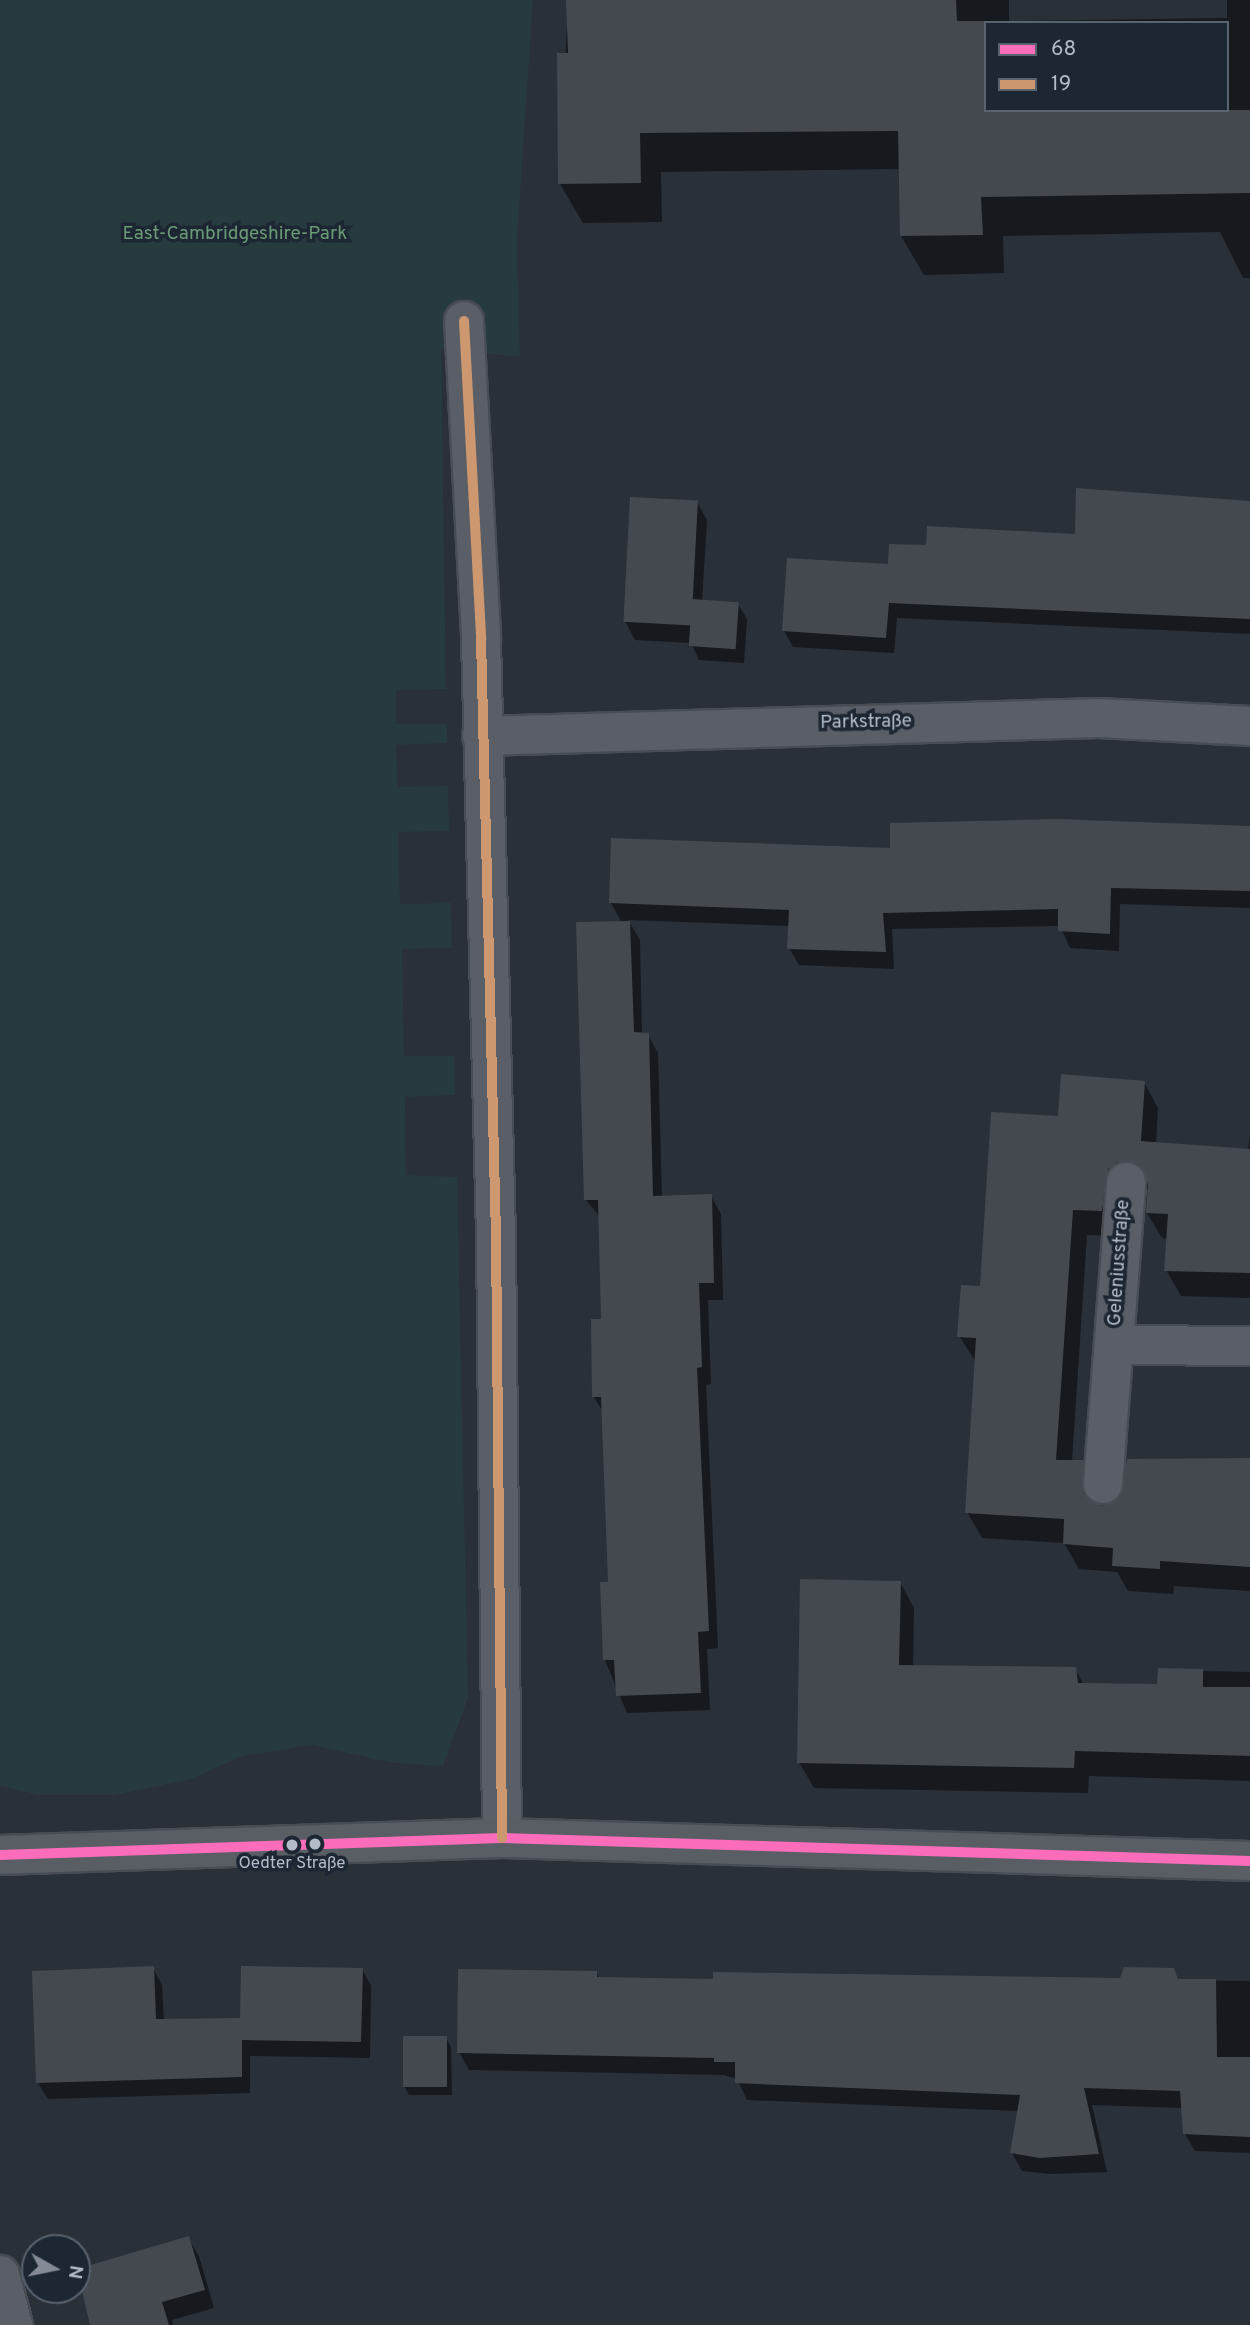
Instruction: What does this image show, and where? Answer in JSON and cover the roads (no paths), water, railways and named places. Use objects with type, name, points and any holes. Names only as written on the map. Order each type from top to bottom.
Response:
[{"type":"main road","points":[[0,1855],[502,1838],[1250,1861]]},
{"type":"street","points":[[464,321],[482,736],[496,1235],[502,1838]]},
{"type":"street","name":"Parkstraße","points":[[482,736],[1086,718],[1250,726]]},
{"type":"street","name":"Geleniusstraße","points":[[1103,1483],[1126,1182]]},
{"type":"street","name":"Geleniusstraße","points":[[1114,1345],[1250,1346]]},
{"type":"street","points":[[0,2275],[13,2325]]},
{"type":"place","name":"Oedter Straße","points":[[292,1845]]},
{"type":"park label","name":"East-Cambridgeshire-Park","points":[[235,235]]}]
